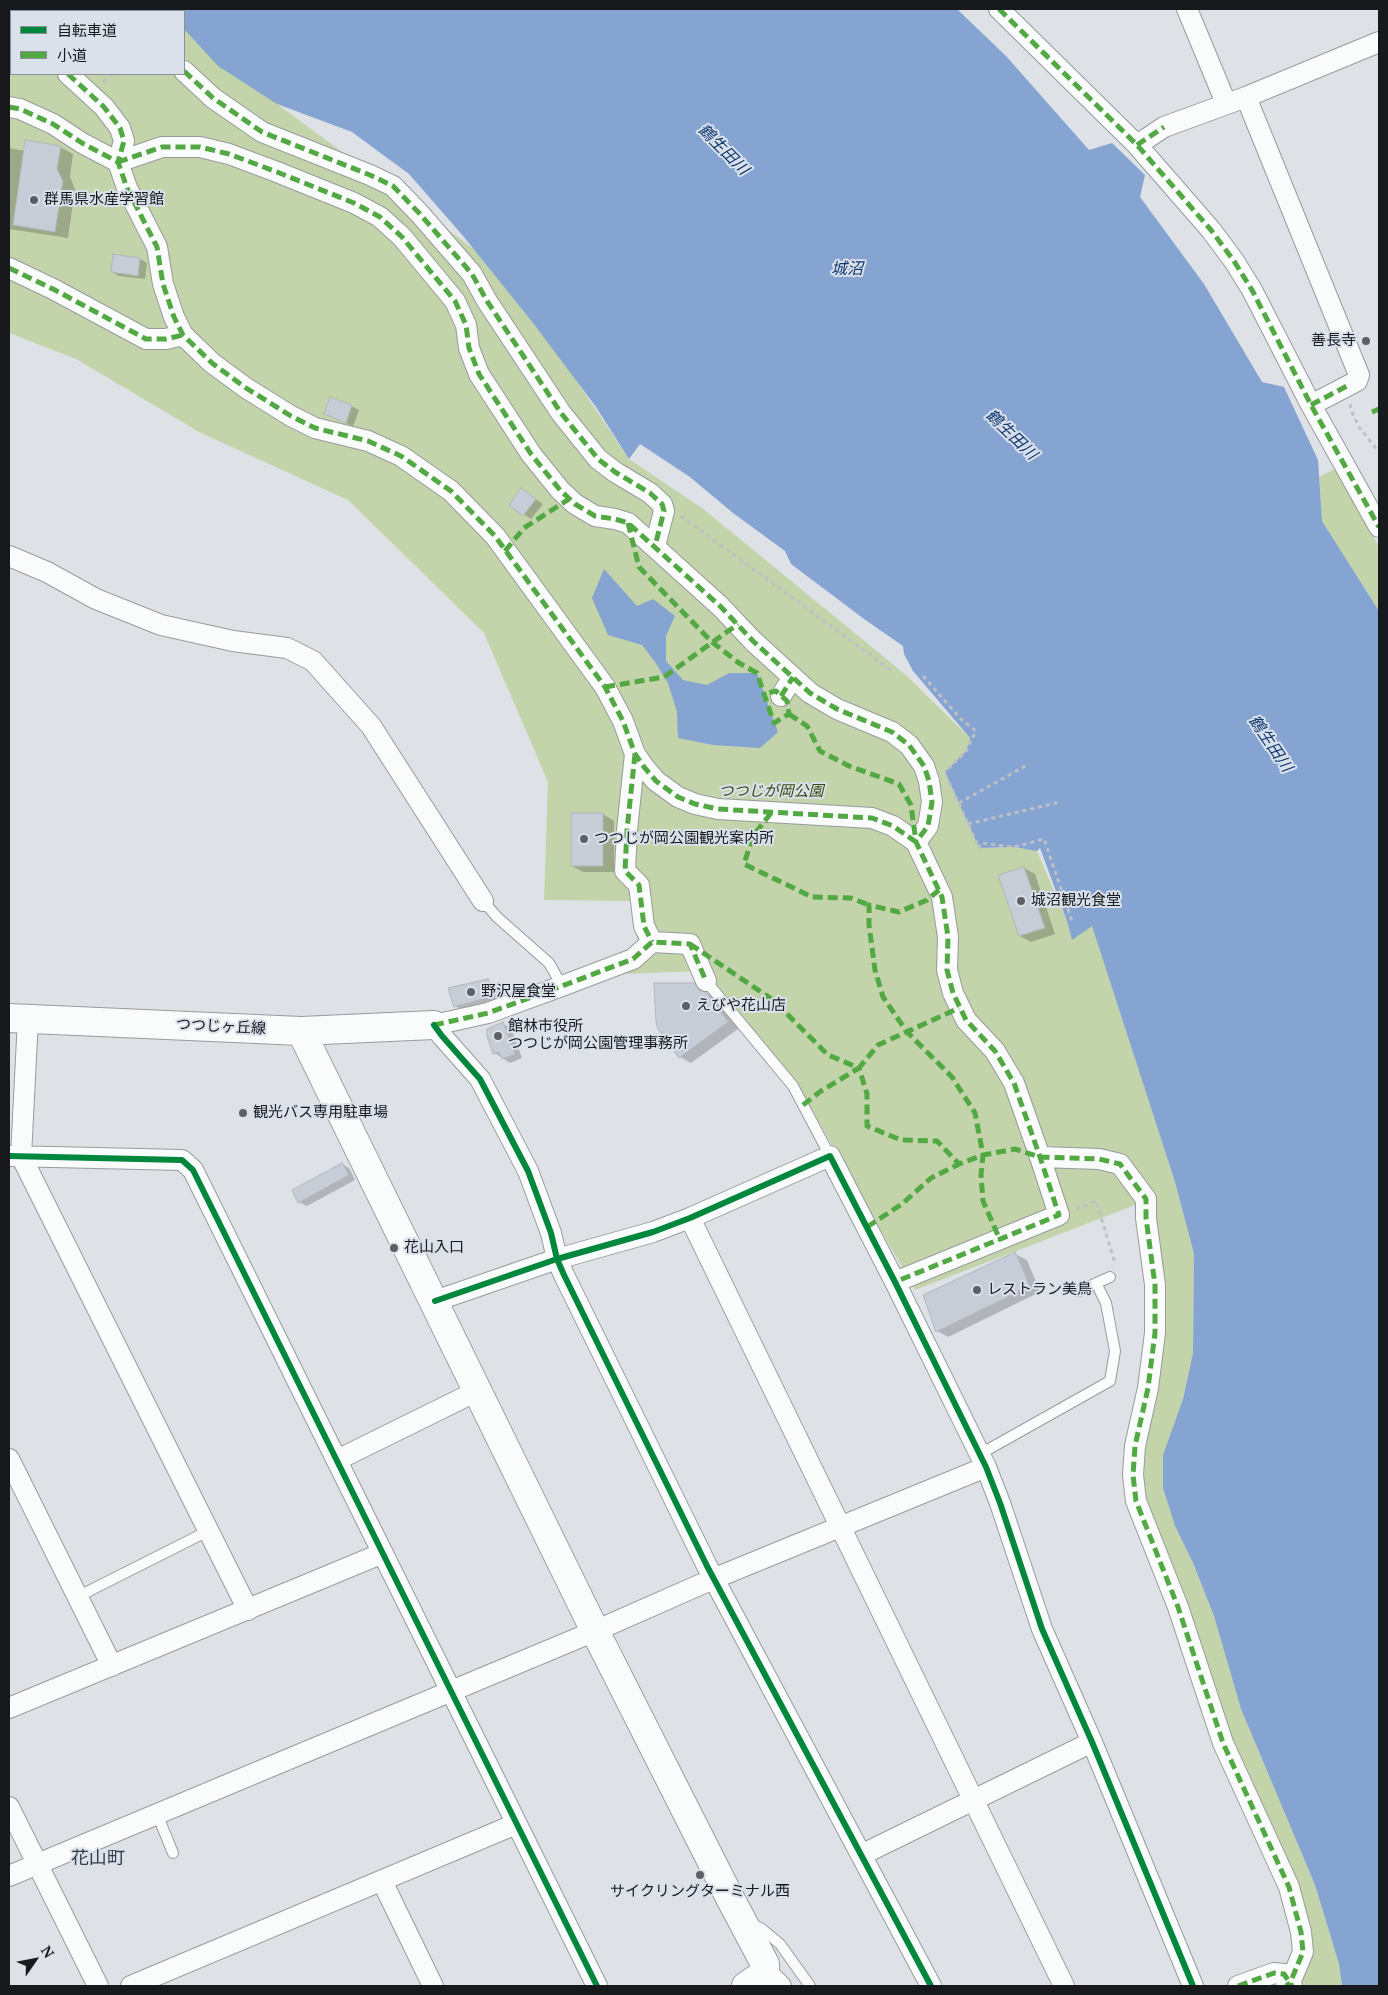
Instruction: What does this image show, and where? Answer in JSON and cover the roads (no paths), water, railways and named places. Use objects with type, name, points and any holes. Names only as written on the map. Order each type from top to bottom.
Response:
[{"type":"street","points":[[999,9],[1137,145],[1211,230],[1234,261],[1252,290],[1311,405],[1379,528]]},
{"type":"street","points":[[1187,9],[1226,103]]},
{"type":"street","points":[[1137,145],[1164,127],[1379,42]]},
{"type":"street","points":[[185,72],[213,98],[262,132],[393,186],[472,274],[487,301],[561,413],[598,458],[615,472],[650,493],[662,504],[664,511],[655,546]]},
{"type":"street","points":[[69,75],[104,107],[120,128],[124,141],[118,162],[127,188],[157,247],[163,284],[174,317],[183,335],[212,363],[246,388],[291,416],[315,428],[368,441],[401,456],[451,491],[495,536],[580,650],[605,687],[623,721],[635,754],[656,780],[678,797],[695,804],[718,809],[743,811],[872,818],[893,826],[916,842],[942,897],[948,937],[946,970],[953,993],[966,1020],[995,1051],[1014,1083],[1059,1215],[895,1282]]},
{"type":"street","points":[[1246,96],[1359,375],[1357,380],[1311,405]]},
{"type":"street","points":[[9,107],[20,109],[53,124],[82,143],[118,162],[162,147],[200,147],[229,154],[277,172],[354,203],[380,217],[402,237],[455,301],[466,324],[469,348],[478,374],[531,454],[560,490],[575,504],[594,516],[628,523],[721,607],[753,641],[810,693],[837,709],[892,732],[909,745],[924,766],[929,781],[932,802],[928,826],[916,842]]},
{"type":"street","points":[[9,268],[53,289],[146,339],[166,339],[183,335]]},
{"type":"street","points":[[9,556],[46,572],[96,599],[161,625],[233,642],[287,648],[313,661],[371,726],[484,901]]},
{"type":"street","points":[[781,696],[793,677]]},
{"type":"street","points":[[635,754],[625,871],[639,884],[644,926],[652,942]]},
{"type":"street","points":[[706,981],[690,944],[652,942],[633,959],[488,1014],[434,1025],[480,1079],[498,1112],[528,1171],[551,1234],[557,1259],[714,1579],[931,1986]]},
{"type":"street","points":[[18,1018],[15,1156],[248,1610]]},
{"type":"street","name":"つつじヶ丘線","points":[[18,1018],[301,1031],[434,1025]]},
{"type":"street","points":[[301,1031],[595,1631],[765,1964],[764,1981]]},
{"type":"street","points":[[15,1156],[182,1160],[192,1170],[597,1986]]},
{"type":"street","points":[[435,1302],[557,1259],[653,1232],[690,1218],[830,1156],[895,1282],[983,1461],[1000,1503],[1042,1629],[1092,1742],[1193,1986]]},
{"type":"street","points":[[1040,1157],[1099,1159],[1120,1164],[1146,1199],[1146,1218],[1155,1285],[1155,1333],[1148,1388],[1135,1446],[1133,1476],[1136,1500],[1178,1607],[1222,1743],[1289,1888],[1301,1932],[1303,1952],[1290,1985]]},
{"type":"street","points":[[690,1218],[1064,1986]]},
{"type":"street","points":[[337,1460],[477,1391]]},
{"type":"street","points":[[9,1459],[112,1666]]},
{"type":"street","points":[[9,1876],[841,1527],[983,1461]]},
{"type":"street","points":[[9,1708],[383,1553]]},
{"type":"street","points":[[861,1855],[1092,1742]]},
{"type":"street","points":[[9,1807],[98,1986]]},
{"type":"street","points":[[131,1986],[516,1824]]},
{"type":"street","points":[[382,1881],[432,1986]]},
{"type":"street","points":[[1238,1986],[1274,1973],[1284,1974],[1290,1985]]},
{"type":"lane","points":[[484,901],[497,917],[550,963],[562,986]]},
{"type":"lane","points":[[706,981],[793,1086],[830,1156]]},
{"type":"lane","points":[[1079,1291],[1110,1277]]},
{"type":"lane","points":[[983,1461],[1110,1382],[1115,1351],[1106,1303],[1096,1283]]},
{"type":"lane","points":[[77,1597],[208,1531]]},
{"type":"lane","points":[[157,1814],[173,1853]]},
{"type":"lane","points":[[740,1918],[762,1928],[771,1935],[780,1944],[810,1986]]},
{"type":"water","name":"城沼","points":[[957,9],[1006,56],[1089,150],[1112,143],[1145,175],[1140,197],[1204,284],[1262,382],[1284,387],[1318,460],[1322,521],[1379,611],[1379,1986],[1342,1986],[1339,1964],[1315,1885],[1241,1709],[1214,1616],[1193,1563],[1175,1526],[1163,1488],[1163,1455],[1183,1399],[1193,1353],[1194,1254],[1175,1182],[1092,926],[1072,940],[1067,921],[1040,848],[1037,851],[1014,847],[979,848],[945,772],[966,751],[970,738],[913,671],[904,654],[903,646],[791,564],[785,551],[733,513],[690,477],[640,444],[629,459],[596,407],[533,323],[464,237],[409,174],[352,132],[277,104],[218,66],[185,30],[185,10],[170,10]]},
{"type":"water","points":[[604,569],[637,606],[653,599],[675,616],[666,636],[666,661],[683,680],[707,685],[729,673],[757,673],[778,732],[760,748],[713,745],[678,738],[677,712],[668,683],[655,662],[642,645],[608,635],[592,598]]},
{"type":"place","name":"群馬県水産学習館","points":[[34,200]]},
{"type":"place","name":"善長寺","points":[[1366,341]]},
{"type":"place","name":"つつじが岡公園観光案内所","points":[[584,839]]},
{"type":"place","name":"城沼観光食堂","points":[[1021,901]]},
{"type":"place","name":"野沢屋食堂","points":[[471,992]]},
{"type":"place","name":"えびや花山店","points":[[686,1006]]},
{"type":"place","name":"館林市役所 つつじが岡公園管理事務所","points":[[498,1036]]},
{"type":"place","name":"観光バス専用駐車場","points":[[243,1113]]},
{"type":"place","name":"花山入口","points":[[394,1248]]},
{"type":"place","name":"レストラン美鳥","points":[[977,1290]]},
{"type":"place","name":"サイクリングターミナル西","points":[[700,1875]]},
{"type":"district","name":"花山町","points":[[98,1859]]},
{"type":"water label","name":"鶴生田川","points":[[723,150]]},
{"type":"water label","name":"鶴生田川","points":[[1011,435]]},
{"type":"water label","name":"鶴生田川","points":[[1270,744]]},
{"type":"park label","name":"つつじが岡公園","points":[[771,792]]}]
